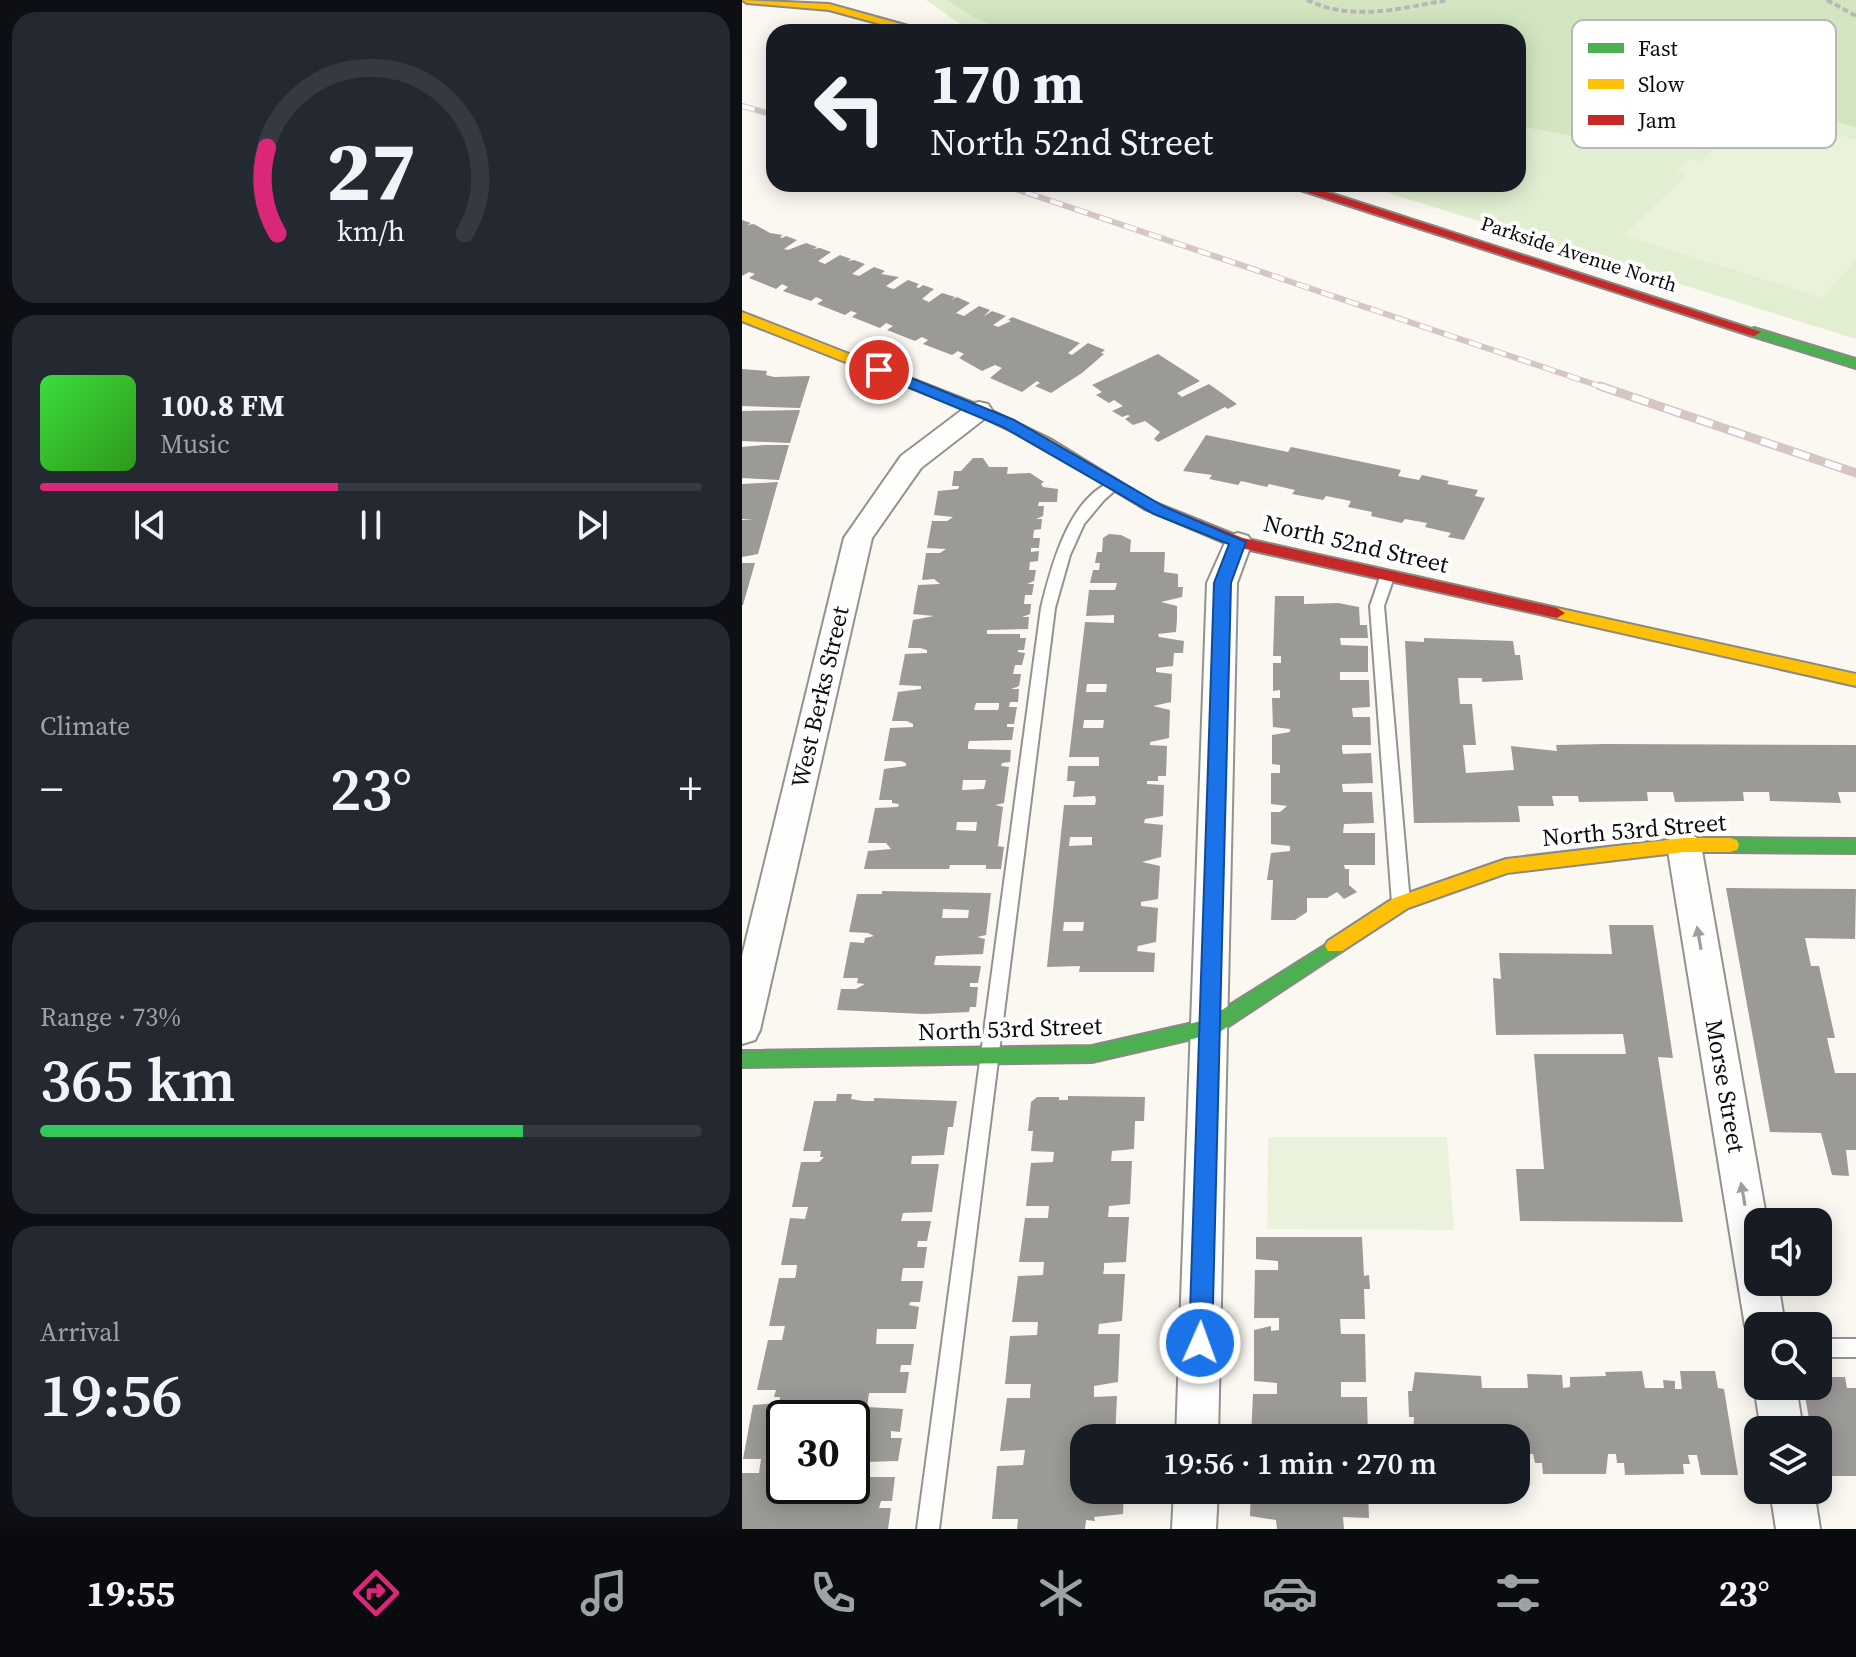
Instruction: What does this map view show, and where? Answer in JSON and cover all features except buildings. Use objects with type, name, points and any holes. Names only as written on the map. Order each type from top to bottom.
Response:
[{"type":"street","points":[[745,0],[829,7],[894,24]]},
{"type":"street","points":[[887,0],[915,24]]},
{"type":"street","name":"Parkside Avenue North","points":[[1314,192],[1856,364]]},
{"type":"street","name":"North 52nd Street","points":[[742,316],[979,410],[1045,442],[1114,485],[1172,516],[1238,542],[1856,680]]},
{"type":"street","name":"West Berks Street","points":[[742,1030],[858,538],[911,462],[979,410]]},
{"type":"street","points":[[1197,1424],[1222,583],[1238,542]]},
{"type":"street","name":"North 53rd Street","points":[[742,1059],[1092,1054],[1211,1027],[1401,903],[1506,866],[1684,845],[1856,846]]},
{"type":"street","name":"Morse Street","points":[[1684,845],[1763,1312]]},
{"type":"street","points":[[1194,1529],[1195,1504]]},
{"type":"street","points":[[1794,1504],[1798,1529]]},
{"type":"lane","points":[[928,1529],[1048,608],[1062,552],[1072,528],[1089,504],[1114,485]]},
{"type":"lane","points":[[1387,577],[1377,606],[1401,903]]},
{"type":"lane","points":[[1832,1348],[1856,1348]]},
{"type":"path","points":[[1307,0],[1339,12],[1448,0]]},
{"type":"path","points":[[1827,0],[1856,16]]},
{"type":"green space","points":[[926,0],[1856,0],[1856,339],[1386,192],[1526,192],[1526,24],[960,24]]},
{"type":"green space","points":[[947,0],[1856,0],[1856,127],[1836,122],[1836,20],[1572,20],[1572,136],[1526,127],[1526,24],[989,24]]},
{"type":"green space","points":[[1836,134],[1856,140],[1856,260],[1822,298],[1624,235],[1687,175],[1677,171],[1689,159],[1700,162],[1715,148],[1836,148]]},
{"type":"green space","points":[[1268,1137],[1447,1137],[1454,1230],[1267,1229]]},
{"type":"railway","points":[[742,106],[766,113]]},
{"type":"railway","points":[[1025,192],[1605,388]]},
{"type":"railway","points":[[1600,386],[1856,473]]},
{"type":"traffic: fast","points":[[1754,332],[1856,364]]},
{"type":"traffic: fast","points":[[1730,845],[1856,846]]},
{"type":"traffic: fast","points":[[742,1059],[1092,1054],[1211,1027],[1335,946]]},
{"type":"traffic: slow","points":[[747,0],[829,7],[894,24]]},
{"type":"traffic: slow","points":[[742,316],[979,410],[1045,442],[1151,506]]},
{"type":"traffic: slow","points":[[1557,613],[1856,680]]},
{"type":"traffic: slow","points":[[1335,946],[1401,903],[1506,866],[1684,845],[1730,845]]},
{"type":"traffic: jam","points":[[1314,192],[1754,332]]},
{"type":"traffic: jam","points":[[1151,506],[1238,542],[1557,613]]},
{"type":"route","points":[[879,370],[1009,423],[1160,511],[1238,542],[1222,583],[1200,1343]]}]
